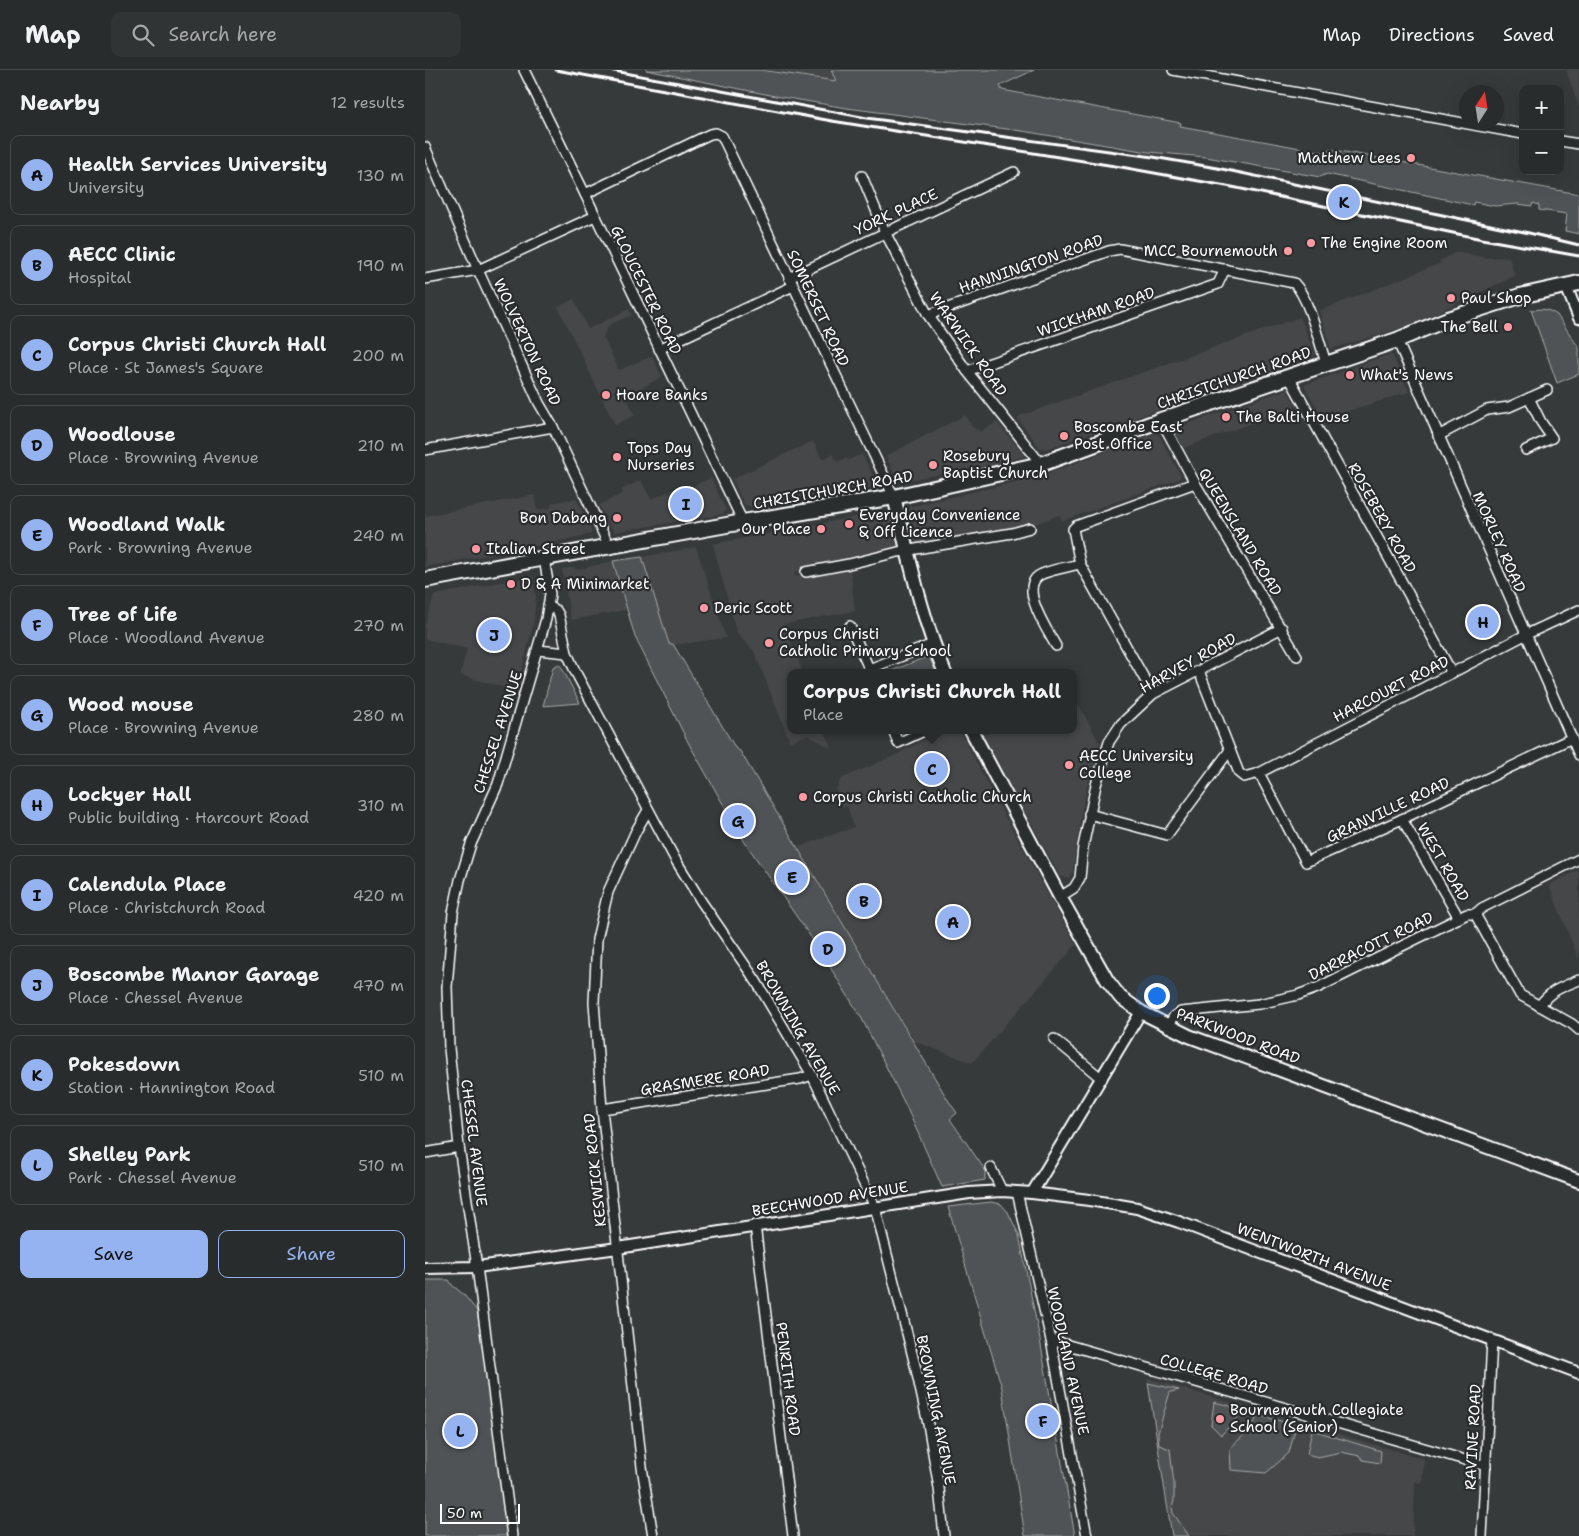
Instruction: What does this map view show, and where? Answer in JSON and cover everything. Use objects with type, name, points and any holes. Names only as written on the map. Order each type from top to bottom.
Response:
[{"type":"main road","name":"CHRISTCHURCH ROAD","points":[[426,582],[609,546],[894,497],[1041,464],[1161,420],[1397,340],[1449,319],[1520,296],[1572,284]]},
{"type":"main road","points":[[894,497],[919,598],[933,644],[943,669]]},
{"type":"main road","name":"PARKWOOD ROAD","points":[[973,734],[1059,897],[1107,980],[1120,997],[1141,1012],[1168,1026],[1373,1106],[1579,1180]]},
{"type":"street","points":[[1173,70],[1519,133]]},
{"type":"street","name":"GLOUCESTER ROAD","points":[[526,74],[743,522]]},
{"type":"street","name":"SOMERSET ROAD","points":[[585,194],[710,134],[717,133],[722,136],[894,497]]},
{"type":"street","points":[[1564,141],[1579,144]]},
{"type":"street","name":"WOLVERTON ROAD","points":[[425,147],[429,164],[539,403],[553,427],[609,546]]},
{"type":"street","name":"YORK PLACE","points":[[659,350],[885,232],[1014,172]]},
{"type":"street","name":"WARWICK ROAD","points":[[862,176],[885,232],[928,315],[967,371],[1041,464]]},
{"type":"street","points":[[425,279],[478,270],[595,216]]},
{"type":"street","name":"HANNINGTON ROAD","points":[[928,315],[1115,250],[1294,283],[1299,288],[1309,312],[1326,363]]},
{"type":"street","name":"WICKHAM ROAD","points":[[967,371],[1218,284],[1225,269]]},
{"type":"street","points":[[1572,284],[1579,318]]},
{"type":"street","name":"MORLEY ROAD","points":[[1397,340],[1579,755]]},
{"type":"street","name":"ROSEBERY ROAD","points":[[1289,376],[1453,673]]},
{"type":"street","points":[[1438,436],[1487,410],[1509,408],[1547,390]]},
{"type":"street","points":[[1526,450],[1552,438],[1541,422],[1529,398]]},
{"type":"street","name":"QUEENSLAND ROAD","points":[[1161,420],[1195,483],[1297,656]]},
{"type":"street","points":[[425,450],[553,427]]},
{"type":"street","points":[[1153,694],[1080,564],[1073,534],[1076,526],[1195,483]]},
{"type":"street","points":[[806,572],[1030,528]]},
{"type":"street","name":"CHESSEL AVENUE","points":[[512,1536],[477,1267],[459,1147],[449,1048],[447,988],[453,912],[471,844],[498,784],[538,650],[548,606],[550,594],[544,558]]},
{"type":"street","points":[[1056,646],[1041,619],[1031,592],[1033,582],[1040,574],[1080,564]]},
{"type":"street","name":"BROWNING AVENUE","points":[[548,606],[556,610],[559,615],[567,653],[576,673],[648,810],[675,859],[701,901],[756,981],[812,1075],[875,1207],[928,1424],[939,1488],[944,1536]]},
{"type":"street","name":"HARCOURT ROAD","points":[[1259,773],[1525,635],[1579,610]]},
{"type":"street","points":[[850,626],[869,669]]},
{"type":"street","name":"HARVEY ROAD","points":[[1059,897],[1074,888],[1080,878],[1083,847],[1096,785],[1109,742],[1121,724],[1153,694],[1281,628]]},
{"type":"street","points":[[875,669],[933,644]]},
{"type":"street","points":[[538,650],[567,653]]},
{"type":"street","points":[[1199,671],[1239,773],[1244,777],[1259,773]]},
{"type":"street","points":[[895,734],[898,743],[918,734]]},
{"type":"street","name":"GRANVILLE ROAD","points":[[1259,773],[1306,862],[1402,819],[1572,738]]},
{"type":"street","points":[[1089,814],[1167,835],[1230,750]]},
{"type":"street","name":"KESWICK ROAD","points":[[648,810],[608,892],[597,939],[594,1002],[602,1109],[642,1467],[653,1536]]},
{"type":"street","name":"WEST ROAD","points":[[1402,819],[1459,918]]},
{"type":"street","name":"DARRACOTT ROAD","points":[[1168,1026],[1174,1016],[1181,1012],[1259,1004],[1298,995],[1317,988],[1467,914],[1475,914],[1482,908],[1579,859]]},
{"type":"street","name":"WEST ROAD","points":[[1475,914],[1520,995],[1572,1024],[1579,1030]]},
{"type":"street","points":[[1539,1006],[1552,992],[1579,980]]},
{"type":"street","points":[[1032,1193],[1141,1012]]},
{"type":"street","points":[[1055,1039],[1101,1079]]},
{"type":"street","name":"GRASMERE ROAD","points":[[602,1109],[800,1079],[812,1075]]},
{"type":"street","points":[[425,1153],[459,1147]]},
{"type":"street","points":[[991,1168],[1002,1191]]},
{"type":"street","name":"BEECHWOOD AVENUE","points":[[425,1268],[477,1267],[618,1248],[755,1225],[969,1193],[1002,1191],[1032,1193]]},
{"type":"street","name":"WOODLAND AVENUE","points":[[1017,1192],[1051,1340],[1087,1536]]},
{"type":"street","name":"WENTWORTH AVENUE","points":[[1032,1193],[1137,1208],[1171,1219],[1579,1373]]},
{"type":"street","name":"PENRITH ROAD","points":[[755,1225],[793,1536]]},
{"type":"street","name":"COLLEGE ROAD","points":[[1051,1340],[1486,1466]]},
{"type":"street","name":"RAVINE ROAD","points":[[1482,1536],[1492,1340]]},
{"type":"shaded area","points":[[646,70],[760,70],[836,81],[831,70],[1034,70],[1000,86],[1002,90],[1181,123],[1180,126],[1328,153],[1329,149],[1579,194],[1579,234],[1565,231],[1567,214],[1539,210],[1539,205],[1533,203],[1532,206],[1517,204],[1495,206],[1474,202],[1473,205],[1327,174],[1320,177],[1206,157],[1148,152],[1022,131],[847,108],[775,96]]},
{"type":"shaded area","points":[[760,70],[831,70],[837,81]]},
{"type":"shaded area","points":[[1566,70],[1579,70],[1579,108]]},
{"type":"shaded area","points":[[1457,252],[1488,258],[1509,257],[1515,276],[1408,326],[1331,349],[1319,311],[1441,263],[1439,261]]},
{"type":"shaded area","points":[[574,299],[588,329],[629,309],[632,315],[611,324],[603,337],[619,370],[652,356],[662,377],[626,396],[635,415],[615,425],[558,307]]},
{"type":"shaded area","points":[[1542,309],[1557,315],[1579,348],[1579,374],[1557,383],[1531,310]]},
{"type":"shaded area","points":[[1300,317],[1315,355],[1046,449],[1040,448],[1018,419],[1019,416]]},
{"type":"shaded area","points":[[1390,354],[1393,356],[1409,392],[1323,419],[1304,385]]},
{"type":"shaded area","points":[[1287,389],[1296,407],[1184,448],[1173,429]]},
{"type":"shaded area","points":[[965,415],[973,428],[980,432],[997,422],[1025,456],[995,464],[898,482],[886,456]]},
{"type":"shaded area","points":[[1156,433],[1159,435],[1181,476],[1179,479],[1062,521],[1060,515],[1034,524],[916,545],[908,507],[1041,476]]},
{"type":"shaded area","points":[[813,441],[822,459],[833,454],[837,462],[862,454],[877,483],[875,486],[753,508],[744,504],[732,479]]},
{"type":"shaded area","points":[[711,478],[726,510],[723,514],[615,532],[610,527],[599,505],[623,493],[622,489],[641,480],[651,499],[688,484],[690,487]]},
{"type":"shaded area","points":[[534,495],[537,510],[551,508],[551,503],[576,498],[591,530],[591,534],[425,567],[425,516]]},
{"type":"shaded area","name":"Corpus Christi Catholic Primary School","points":[[886,511],[890,514],[898,550],[845,563],[794,572],[795,576],[850,567],[855,611],[784,624],[801,669],[787,669],[787,734],[826,734],[831,748],[807,735],[790,742],[754,651],[736,631],[713,544]]},
{"type":"shaded area","points":[[696,547],[726,638],[669,645],[642,557]]},
{"type":"shaded area","points":[[642,557],[669,644],[673,644],[736,749],[740,751],[957,1113],[950,1119],[985,1170],[985,1180],[942,1187],[906,1106],[861,1017],[815,943],[744,841],[688,742],[635,637],[613,561]]},
{"type":"shaded area","points":[[613,561],[627,610],[571,620],[562,569],[575,567],[576,570]]},
{"type":"shaded area","points":[[533,576],[536,595],[534,621],[517,691],[460,675],[467,649],[425,639],[425,625],[434,595]]},
{"type":"shaded area","points":[[929,656],[934,669],[896,669]]},
{"type":"shaded area","points":[[559,664],[580,703],[543,706],[553,667]]},
{"type":"shaded area","points":[[1077,701],[1100,744],[1088,782],[1073,871],[1069,878],[1060,876],[983,735],[1077,734]]},
{"type":"shaded area","points":[[936,734],[962,734],[985,780],[1076,945],[972,1063],[914,1041],[798,847],[854,827],[847,806],[843,807],[835,788],[838,787],[839,782],[843,778]]},
{"type":"shaded area","points":[[1579,869],[1579,960],[1549,885]]},
{"type":"shaded area","points":[[991,1202],[1001,1204],[1008,1212],[1019,1235],[1075,1536],[1025,1536],[1002,1388],[948,1207]]},
{"type":"shaded area","points":[[425,1280],[449,1280],[477,1311],[489,1381],[507,1536],[425,1536]]},
{"type":"shaded area","name":"Bournemouth Collegiate School (Senior)","points":[[1147,1378],[1424,1459],[1422,1483],[1415,1482],[1413,1536],[1172,1536]]},
{"type":"shaded area","points":[[1148,1383],[1179,1390],[1170,1392],[1158,1433],[1159,1445],[1170,1449],[1174,1484],[1173,1513],[1189,1536],[1172,1536]]},
{"type":"shaded area","points":[[1214,1402],[1243,1409],[1236,1420],[1221,1435],[1211,1425]]},
{"type":"shaded area","points":[[1257,1415],[1296,1425],[1289,1453],[1266,1473],[1231,1470],[1230,1449],[1250,1430]]},
{"type":"shaded area","points":[[1312,1430],[1381,1451],[1380,1463],[1363,1460],[1360,1456],[1341,1452],[1318,1457],[1307,1454]]},
{"type":"railway","points":[[556,70],[832,121],[1121,167],[1232,187],[1482,239],[1579,256]]},
{"type":"railway","points":[[609,70],[867,118],[1153,157],[1217,168],[1579,245]]},
{"type":"place","name":"Matthew Lees","points":[[1411,158]]},
{"type":"place","name":"Pokesdown","points":[[1344,202]]},
{"type":"place","name":"The Engine Room","points":[[1311,243]]},
{"type":"place","name":"MCC Bournemouth","points":[[1288,251]]},
{"type":"place","name":"Paul Shop","points":[[1451,298]]},
{"type":"place","name":"The Bell","points":[[1508,327]]},
{"type":"place","name":"What's News","points":[[1350,375]]},
{"type":"place","name":"Hoare Banks","points":[[606,395]]},
{"type":"place","name":"The Balti House","points":[[1226,417]]},
{"type":"place","name":"Boscombe East Post Office","points":[[1064,436]]},
{"type":"place","name":"Tops Day Nurseries","points":[[617,457]]},
{"type":"place","name":"Rosebury Baptist Church","points":[[933,465]]},
{"type":"place","name":"Calendula Place","points":[[686,504]]},
{"type":"place","name":"Bon Dabang","points":[[617,518]]},
{"type":"place","name":"Everyday Convenience & Off Licence","points":[[849,524]]},
{"type":"place","name":"Our Place","points":[[821,529]]},
{"type":"place","name":"Italian Street","points":[[476,549]]},
{"type":"place","name":"D & A Minimarket","points":[[511,584]]},
{"type":"place","name":"Deric Scott","points":[[704,608]]},
{"type":"place","name":"Lockyer Hall","points":[[1483,622]]},
{"type":"place","name":"Boscombe Manor Garage","points":[[494,635]]},
{"type":"place","name":"Corpus Christi Catholic Primary School","points":[[769,643]]},
{"type":"place","name":"AECC University College","points":[[1069,765]]},
{"type":"place","name":"Corpus Christi Church Hall","points":[[932,769]]},
{"type":"place","name":"Corpus Christi Catholic Church","points":[[803,797]]},
{"type":"place","name":"Wood mouse","points":[[738,821]]},
{"type":"place","name":"Woodland Walk","points":[[792,877]]},
{"type":"place","name":"AECC Clinic","points":[[864,901]]},
{"type":"place","name":"Health Services University","points":[[953,922]]},
{"type":"place","name":"Woodlouse","points":[[828,949]]},
{"type":"place","name":"Bournemouth Collegiate School (Senior)","points":[[1220,1419]]},
{"type":"place","name":"Tree of Life","points":[[1043,1421]]},
{"type":"place","name":"Shelley Park","points":[[460,1431]]}]
